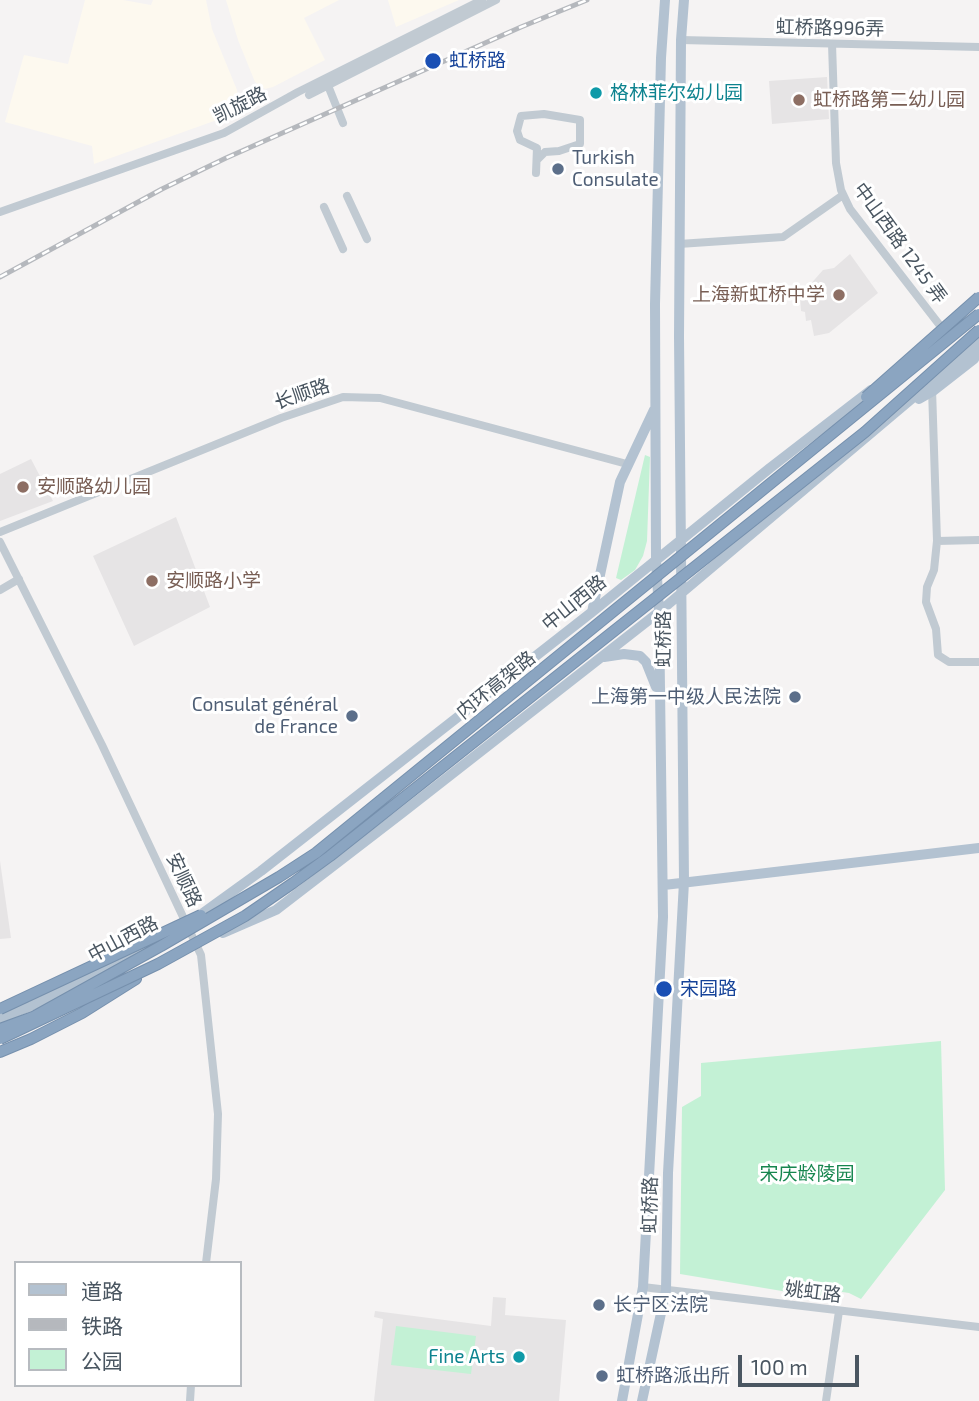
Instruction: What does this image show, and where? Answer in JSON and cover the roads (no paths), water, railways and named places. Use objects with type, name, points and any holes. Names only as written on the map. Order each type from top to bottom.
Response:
[{"type":"highway","points":[[840,425],[878,385],[979,297]]},
{"type":"highway","name":"内环高架路","points":[[6,1035],[279,877],[355,822],[979,314]]},
{"type":"highway","name":"内环高架路","points":[[6,1035],[158,964],[244,915],[330,856],[865,432],[979,330]]},
{"type":"highway","points":[[953,353],[979,335]]},
{"type":"highway","points":[[0,1009],[145,943],[279,877]]},
{"type":"highway","points":[[0,1052],[82,1013],[158,964]]},
{"type":"main road","name":"虹桥路","points":[[622,1401],[643,1287],[664,885],[656,559],[655,304],[665,0]]},
{"type":"main road","name":"虹桥路","points":[[642,1401],[666,1290],[668,1173],[684,883],[679,244],[681,40],[684,0]]},
{"type":"main road","name":"中山西路","points":[[0,1019],[33,1005],[187,925],[261,871],[946,332],[979,303]]},
{"type":"main road","name":"中山西路","points":[[6,1035],[79,1005],[197,944],[276,910],[659,612],[903,407],[932,387],[979,342]]},
{"type":"main road","points":[[932,387],[974,359],[979,350]]},
{"type":"main road","points":[[592,612],[609,524],[627,464],[656,406]]},
{"type":"main road","points":[[680,514],[689,521],[705,520]]},
{"type":"main road","points":[[600,658],[624,654],[640,656],[646,662],[660,696]]},
{"type":"main road","points":[[664,885],[979,848]]},
{"type":"street","name":"凯旋路","points":[[309,95],[327,82],[482,0]]},
{"type":"street","name":"凯旋路","points":[[0,212],[224,133],[496,0]]},
{"type":"street","name":"虹桥路996弄","points":[[681,40],[979,47]]},
{"type":"street","name":"中山西路 1245 弄","points":[[831,44],[836,163],[843,195],[850,209],[946,332]]},
{"type":"street","points":[[327,82],[343,123]]},
{"type":"street","points":[[536,173],[537,148],[520,140],[517,131],[522,117],[544,114],[580,120],[580,144],[559,151],[545,152],[537,160]]},
{"type":"street","points":[[679,244],[783,237],[843,195]]},
{"type":"street","points":[[347,197],[367,239]]},
{"type":"street","points":[[324,207],[344,249]]},
{"type":"street","points":[[932,387],[937,541],[934,570],[927,587],[926,602],[936,629],[938,655],[949,662],[979,662]]},
{"type":"street","name":"长顺路","points":[[0,532],[281,418],[343,397],[380,398],[627,464]]},
{"type":"street","points":[[937,541],[979,540]]},
{"type":"street","name":"安顺路","points":[[0,542],[102,745],[197,944],[205,984],[218,1114],[216,1179],[206,1261]]},
{"type":"street","points":[[0,590],[19,579]]},
{"type":"street","name":"姚虹路","points":[[643,1287],[979,1327]]},
{"type":"street","points":[[826,1401],[839,1311]]},
{"type":"railway","points":[[0,277],[162,189],[226,158],[587,0]]},
{"type":"place","name":"虹桥路","points":[[433,61]]},
{"type":"place","name":"格林菲尔幼儿园","points":[[596,93]]},
{"type":"place","name":"虹桥路第二幼儿园","points":[[799,100]]},
{"type":"place","name":"Turkish Consulate","points":[[558,169]]},
{"type":"place","name":"上海新虹桥中学","points":[[839,295]]},
{"type":"place","name":"安顺路幼儿园","points":[[23,487]]},
{"type":"place","name":"安顺路小学","points":[[152,581]]},
{"type":"place","name":"上海第一中级人民法院","points":[[795,697]]},
{"type":"place","name":"Consulat général de France","points":[[352,716]]},
{"type":"place","name":"宋园路","points":[[664,989]]},
{"type":"place","name":"长宁区法院","points":[[599,1305]]},
{"type":"place","name":"Fine Arts","points":[[519,1357]]},
{"type":"place","name":"虹桥路派出所","points":[[602,1376]]},
{"type":"park label","name":"宋庆龄陵园","points":[[807,1174]]}]
